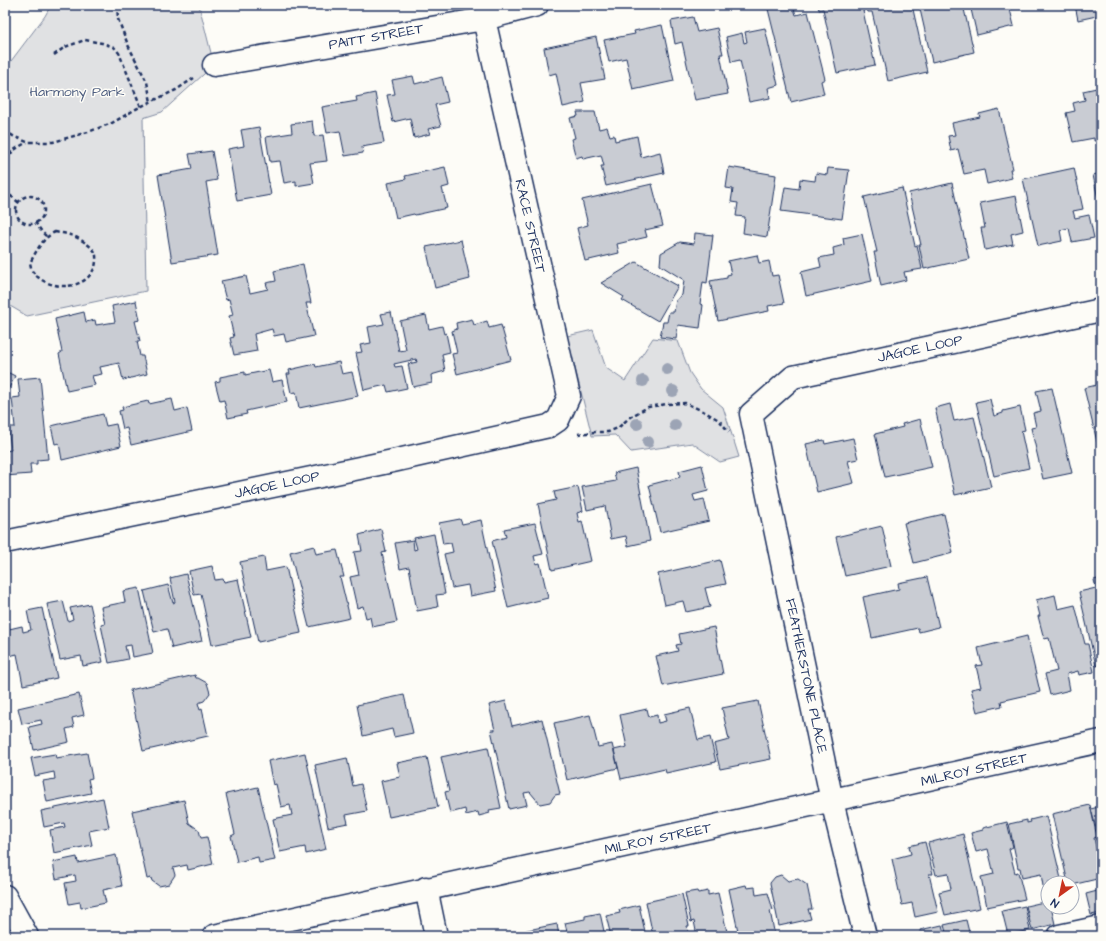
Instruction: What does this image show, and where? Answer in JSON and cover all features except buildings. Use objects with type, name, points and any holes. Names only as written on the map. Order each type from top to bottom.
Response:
[{"type":"street","name":"PAITT STREET","points":[[214,64],[484,19],[537,5]]},
{"type":"street","name":"RACE STREET","points":[[484,19],[569,396],[558,420],[549,426]]},
{"type":"street","name":"JAGOE LOOP","points":[[751,414],[793,377],[1101,310]]},
{"type":"street","name":"FEATHERSTONE PLACE","points":[[751,414],[832,801],[865,936]]},
{"type":"street","name":"JAGOE LOOP","points":[[5,542],[393,461],[549,426]]},
{"type":"street","name":"MILROY STREET","points":[[214,936],[426,888],[832,801],[1101,741]]},
{"type":"street","points":[[426,888],[436,936]]},
{"type":"street","points":[[5,896],[27,936]]},
{"type":"street","points":[[1059,936],[1101,927]]},
{"type":"path","points":[[117,5],[118,18],[128,45],[147,82],[151,102]]},
{"type":"path","points":[[54,55],[65,47],[85,40],[114,47],[119,53],[142,107]]},
{"type":"path","points":[[5,130],[13,136],[27,142],[53,142],[88,132],[112,123],[176,90],[214,64]]},
{"type":"path","points":[[5,160],[14,150],[27,142]]},
{"type":"path","points":[[5,192],[18,202]]},
{"type":"path","points":[[34,196],[41,202],[44,211],[43,215],[35,222],[28,223],[20,219],[16,211],[16,207],[21,199],[34,196]]},
{"type":"path","points":[[35,222],[47,237]]},
{"type":"path","points":[[55,232],[70,234],[83,241],[95,252],[96,263],[86,279],[74,285],[61,286],[48,284],[32,271],[30,263],[47,237],[55,232]]},
{"type":"path","points":[[571,436],[595,432],[608,432],[618,428],[630,417],[648,407],[667,404],[685,404],[703,410],[719,420],[733,437]]},
{"type":"green space","name":"Harmony Park","points":[[51,5],[199,5],[214,65],[162,112],[143,118],[146,291],[27,316],[5,303],[5,69],[45,16]]},
{"type":"green space","points":[[593,330],[606,368],[625,381],[653,338],[678,341],[690,373],[701,389],[723,407],[739,457],[720,462],[692,443],[631,452],[615,435],[592,436],[567,336]]}]
